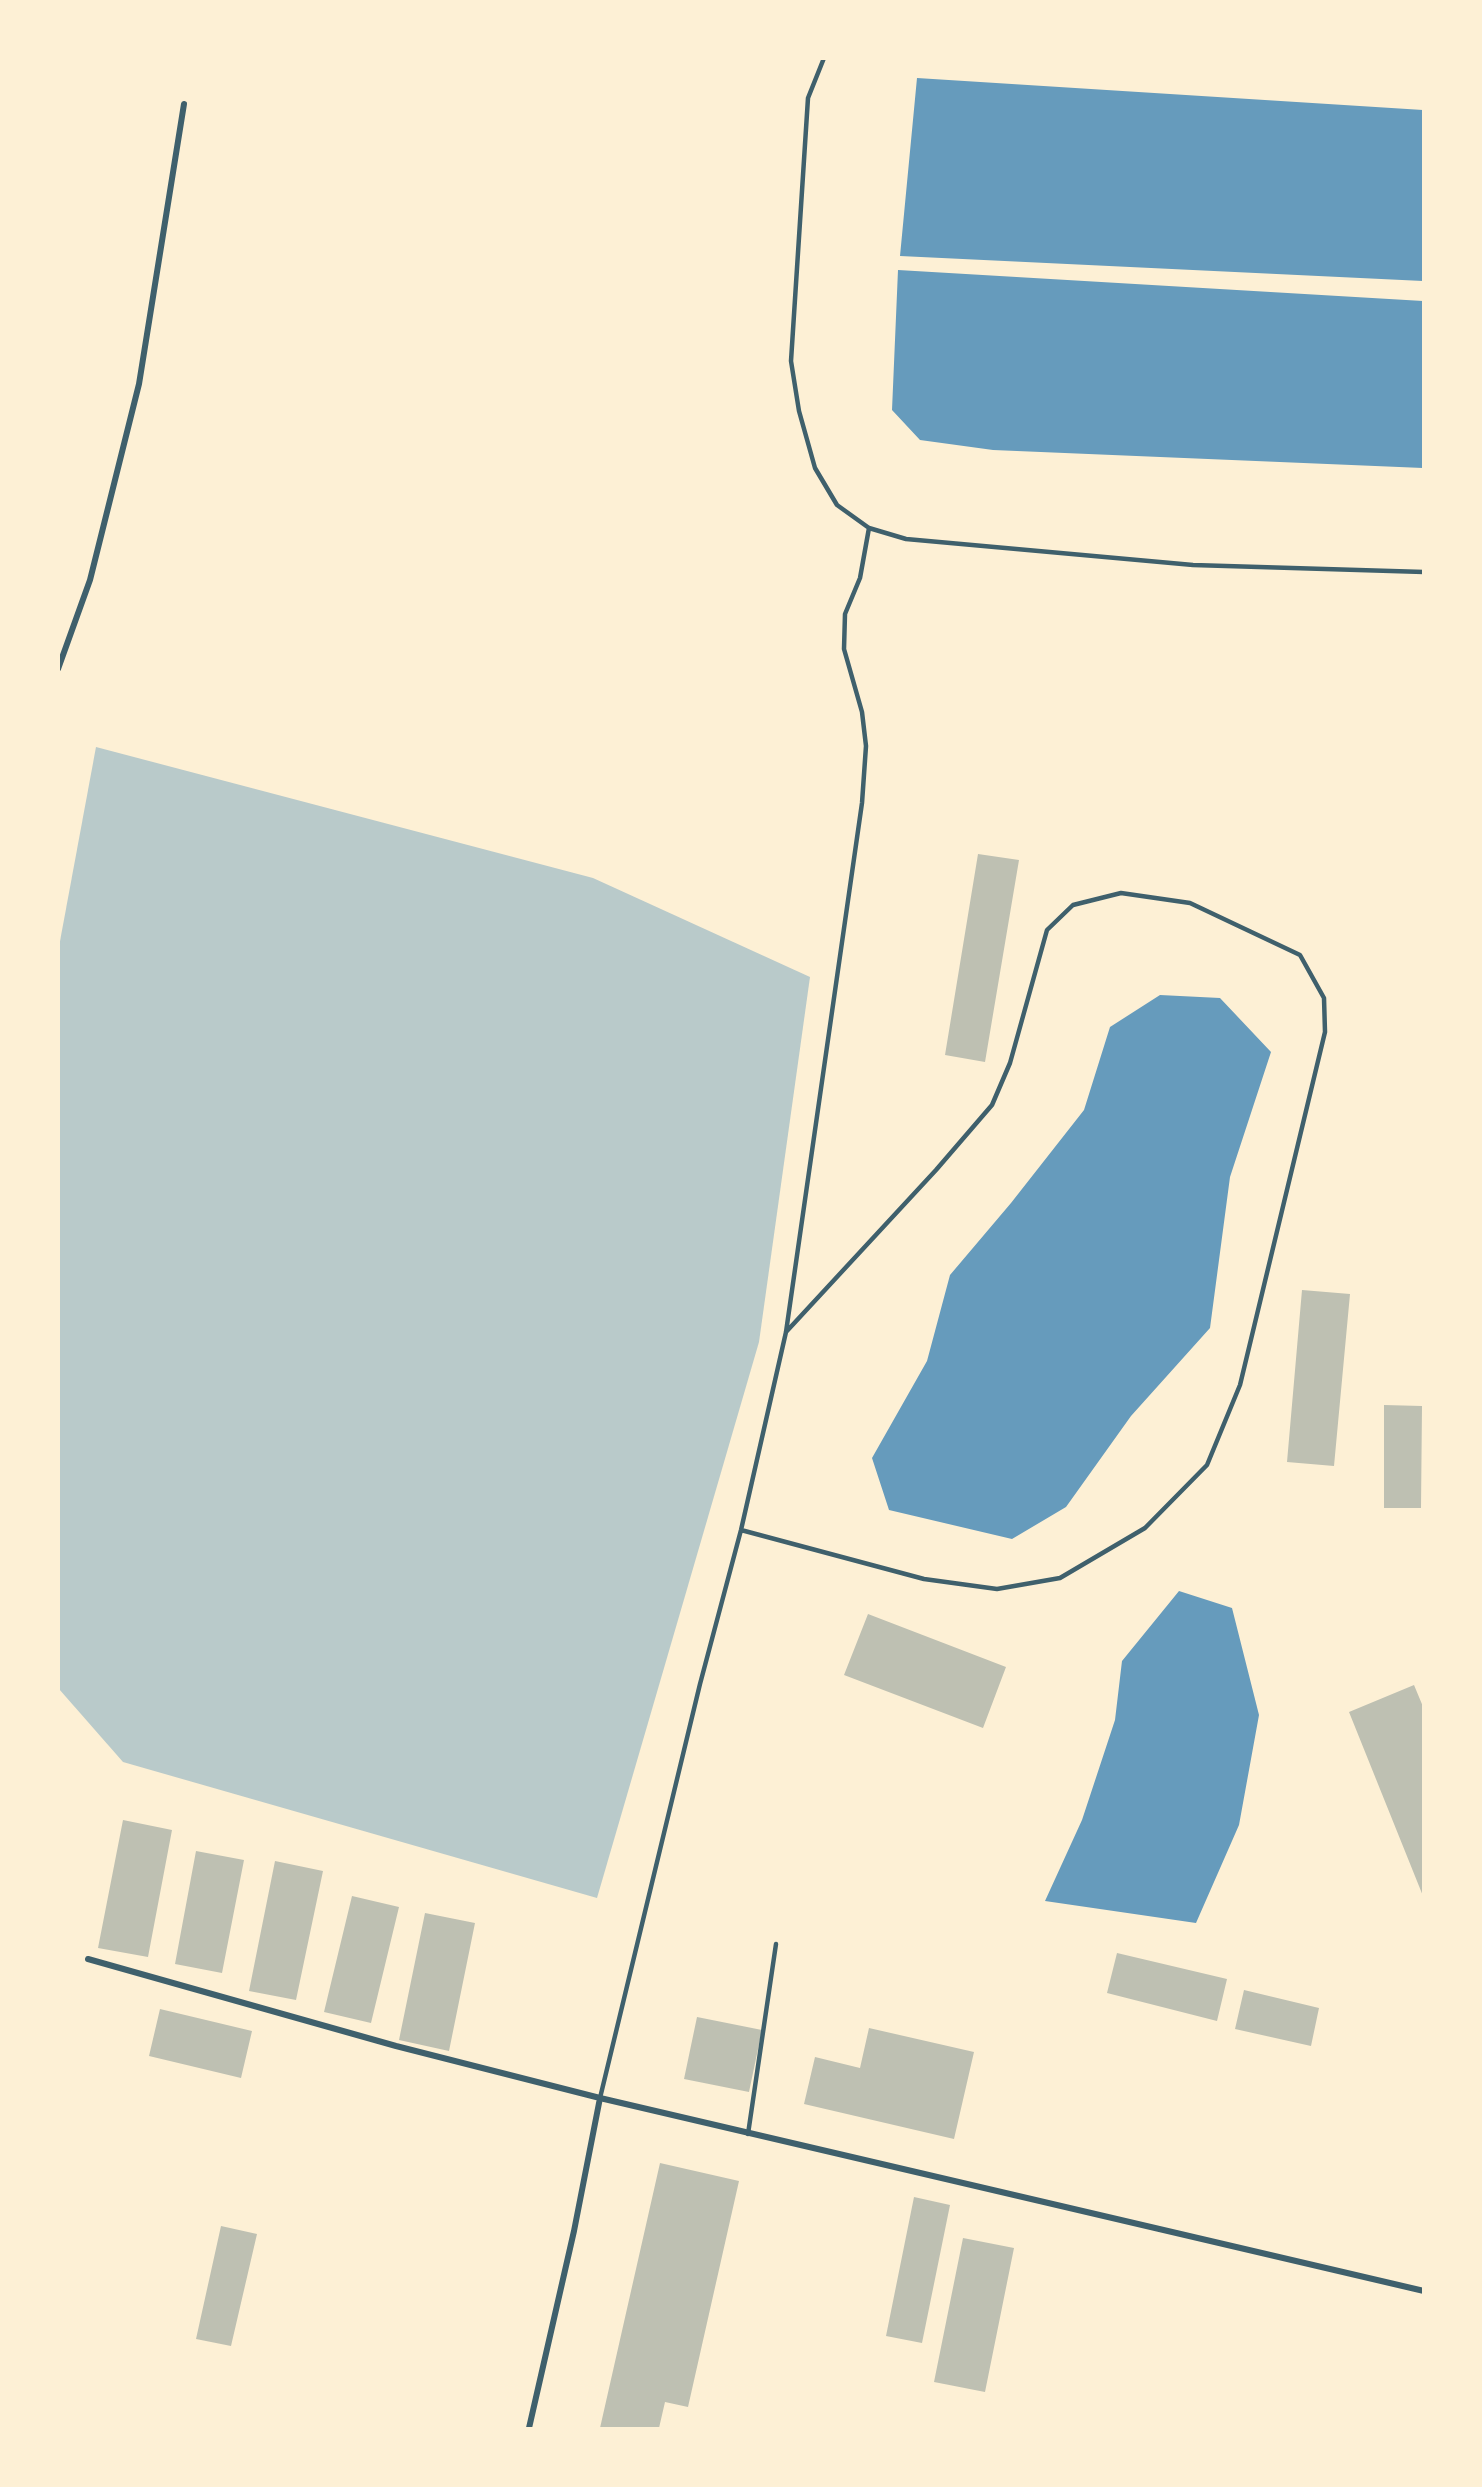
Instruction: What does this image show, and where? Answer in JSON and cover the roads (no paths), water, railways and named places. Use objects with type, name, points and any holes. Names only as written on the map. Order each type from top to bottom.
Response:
[{"type":"street","points":[[58,669],[90,580],[139,384],[184,104]]},
{"type":"street","points":[[88,1959],[396,2046],[600,2098],[1424,2291]]},
{"type":"street","points":[[529,2428],[574,2231],[600,2098]]},
{"type":"lane","points":[[824,58],[808,98],[791,361],[799,411],[815,468],[837,505],[869,528],[906,539],[1193,565],[1424,572]]},
{"type":"lane","points":[[600,2098],[700,1684],[741,1530],[786,1332],[862,803],[866,746],[862,712],[844,649],[845,615],[860,578],[869,528]]},
{"type":"lane","points":[[741,1530],[924,1579],[997,1589],[1059,1578],[1079,1567],[1145,1528],[1207,1465],[1240,1385],[1325,1032],[1324,998],[1300,955],[1190,903],[1121,893],[1073,905],[1047,930],[1010,1063],[992,1105],[936,1170],[786,1332]]},
{"type":"lane","points":[[748,2134],[776,1944]]},
{"type":"water","points":[[917,78],[1423,110],[1423,281],[900,256]]},
{"type":"water","points":[[898,270],[1423,301],[1423,468],[993,450],[920,440],[892,410]]},
{"type":"water","points":[[1160,995],[1220,998],[1271,1052],[1230,1177],[1210,1328],[1131,1416],[1066,1507],[1012,1539],[889,1510],[872,1458],[927,1361],[950,1275],[1011,1203],[1084,1110],[1110,1027]]},
{"type":"water","points":[[1179,1591],[1232,1608],[1259,1715],[1239,1825],[1196,1923],[1045,1901],[1082,1820],[1115,1720],[1122,1661]]}]
